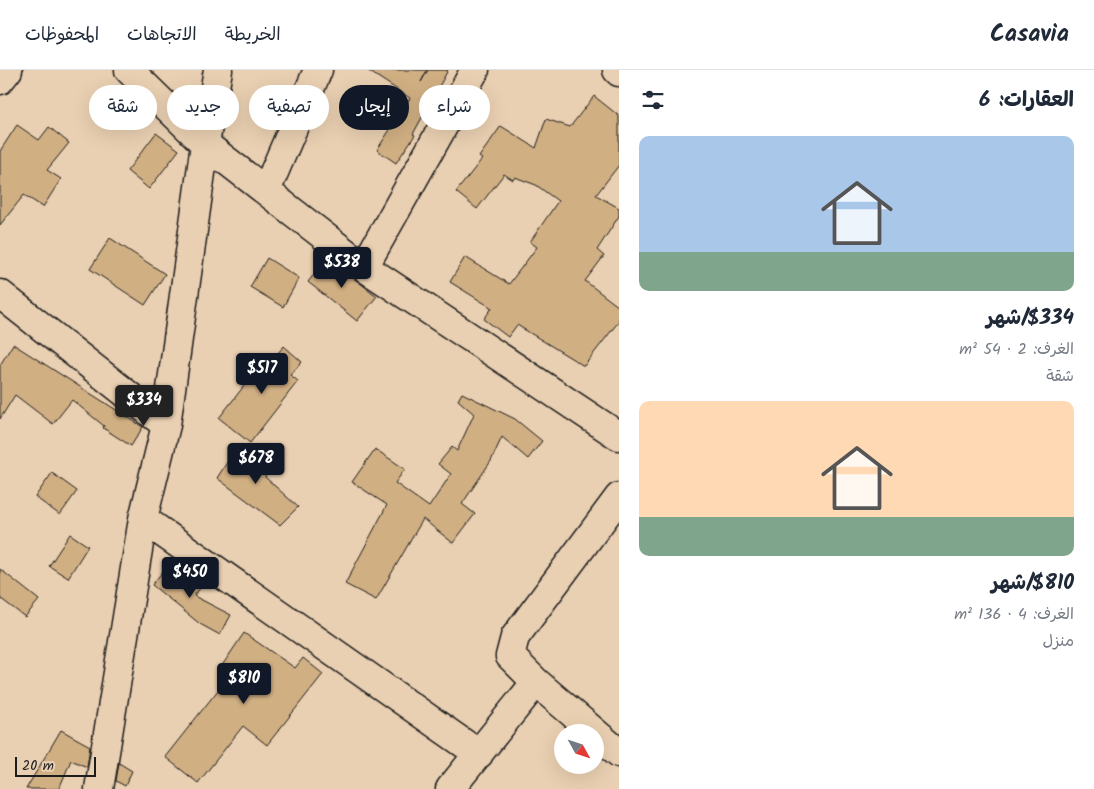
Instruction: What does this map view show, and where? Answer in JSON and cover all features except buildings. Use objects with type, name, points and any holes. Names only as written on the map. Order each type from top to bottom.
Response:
[{"type":"street","points":[[0,80],[8,70]]},
{"type":"street","points":[[129,70],[205,144],[364,267],[619,436]]},
{"type":"street","points":[[99,789],[143,520],[166,425],[205,144],[218,70]]},
{"type":"street","points":[[266,191],[318,70]]},
{"type":"street","points":[[364,267],[475,70]]},
{"type":"street","points":[[4,306],[166,425]]},
{"type":"street","points":[[619,497],[515,637],[510,656],[536,682],[619,752]]},
{"type":"street","points":[[143,520],[478,754]]},
{"type":"street","points":[[450,789],[536,682]]}]
